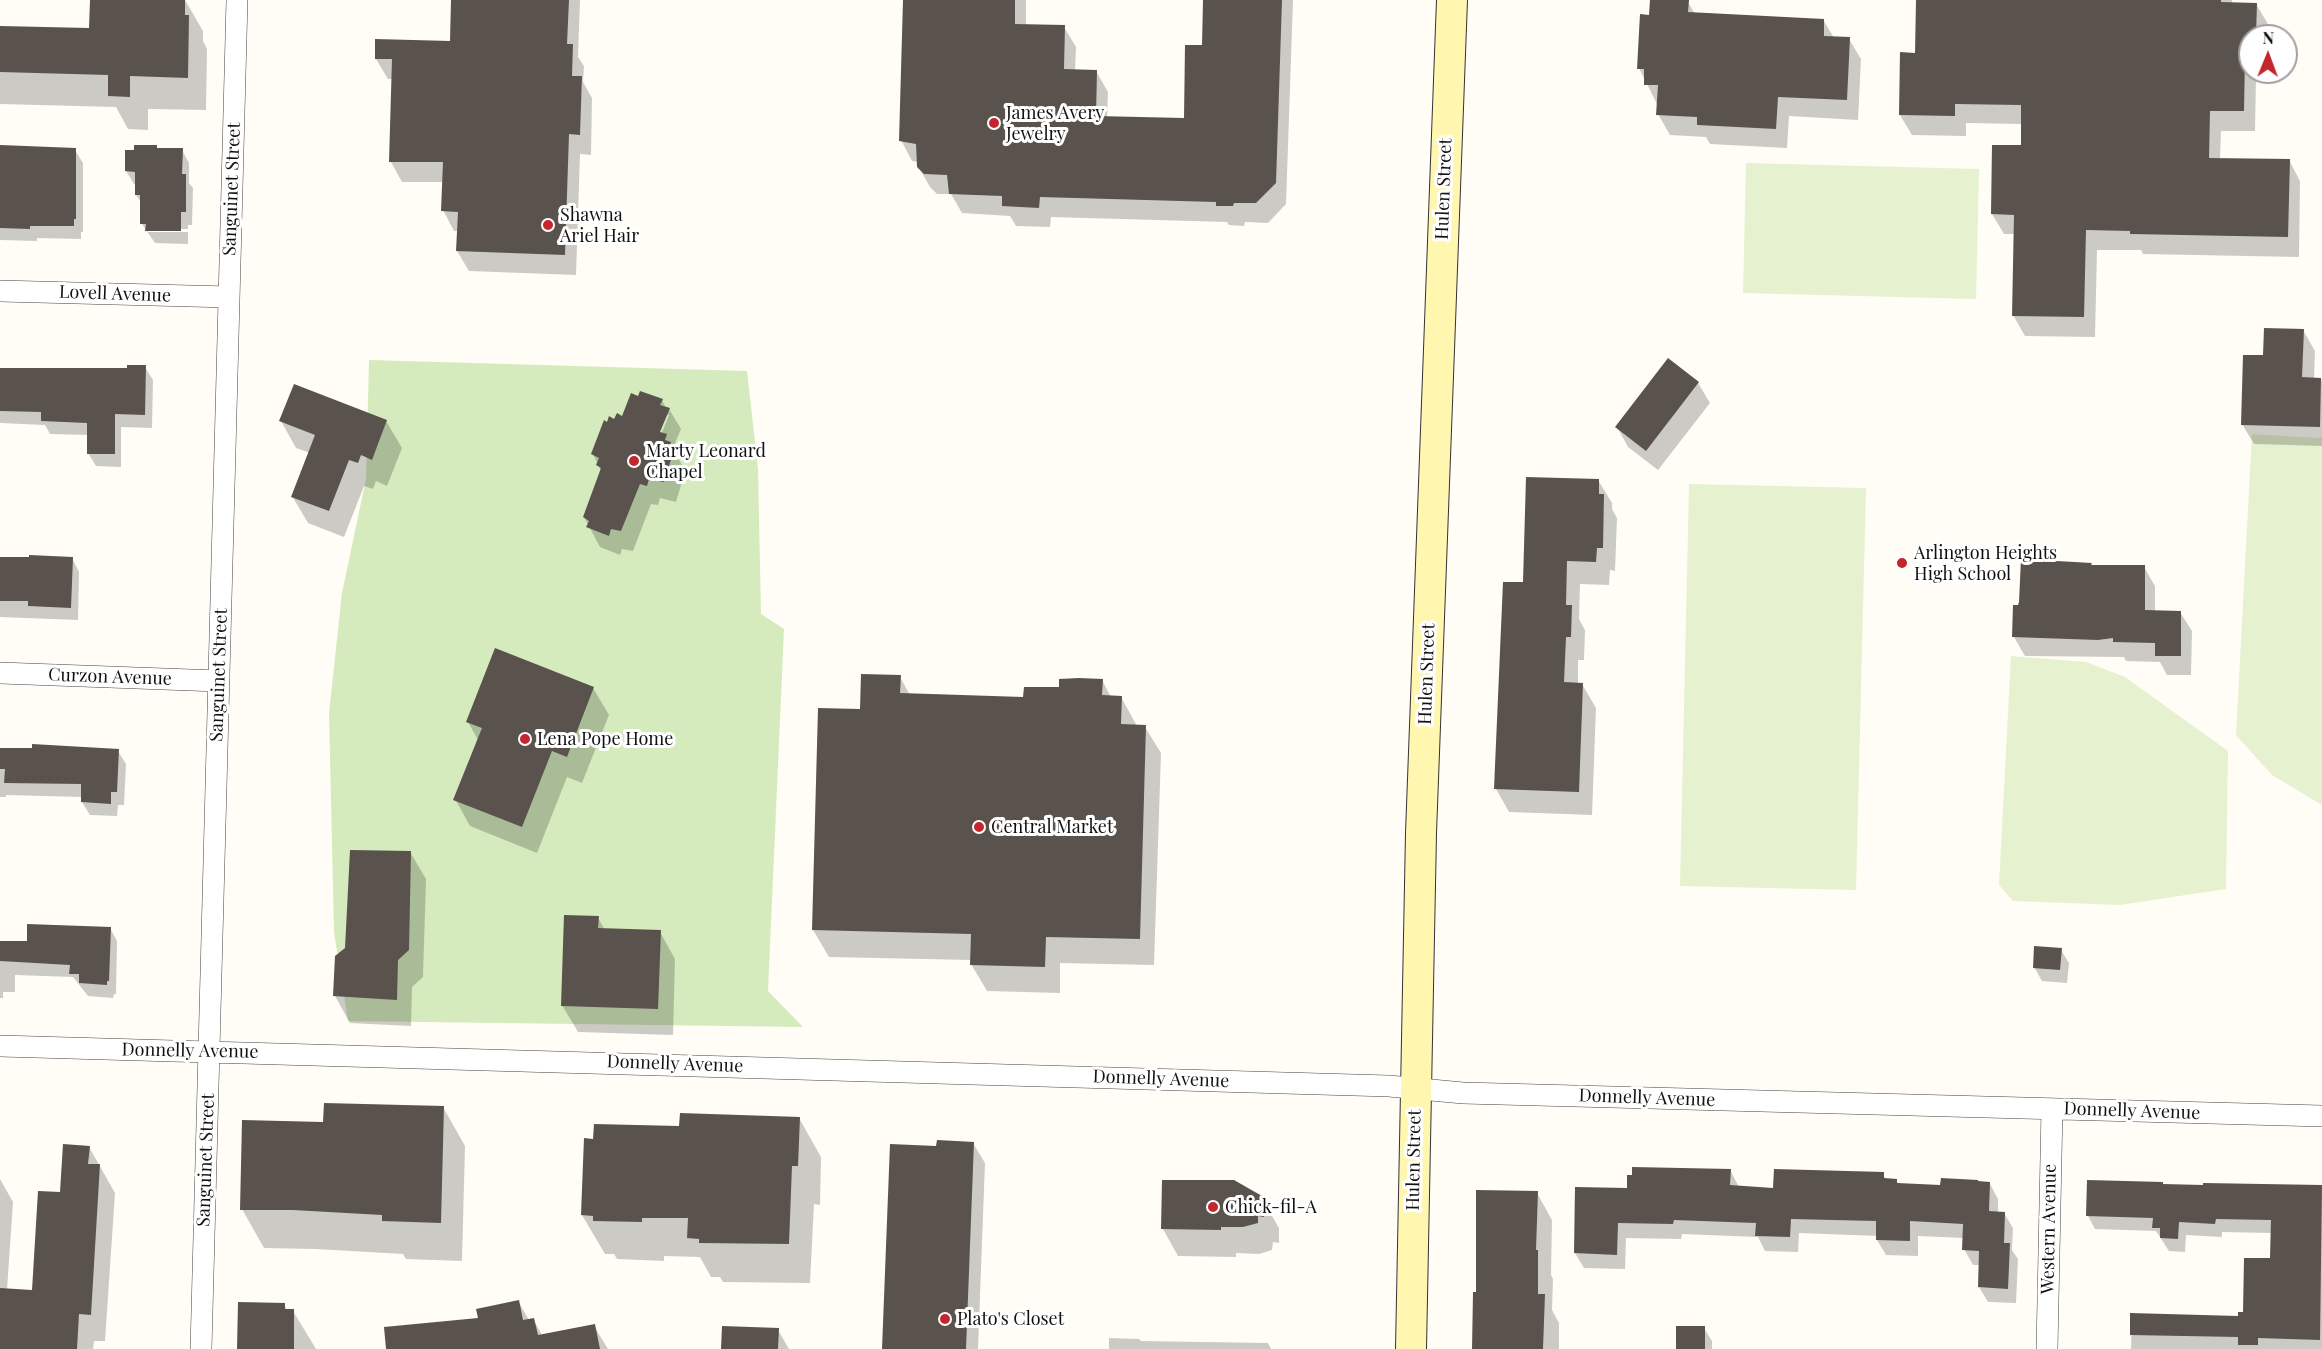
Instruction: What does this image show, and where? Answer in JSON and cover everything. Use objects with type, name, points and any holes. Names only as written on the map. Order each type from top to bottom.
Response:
[{"type":"main road","name":"Hulen Street","points":[[1410,1349],[1422,809],[1452,0]]},
{"type":"street","name":"Sanguinet Street","points":[[201,1349],[237,0]]},
{"type":"street","name":"Lovell Avenue","points":[[0,291],[230,297]]},
{"type":"street","name":"Curzon Avenue","points":[[0,673],[219,681]]},
{"type":"street","name":"Donnelly Avenue","points":[[0,1046],[1416,1087],[1475,1093],[2322,1116]]},
{"type":"street","name":"Western Avenue","points":[[2047,1349],[2052,1109]]},
{"type":"green space","points":[[1746,163],[1979,169],[1976,299],[1743,293]]},
{"type":"green space","points":[[369,360],[747,371],[758,469],[761,614],[784,629],[768,991],[803,1027],[348,1021],[334,932],[329,713],[342,593],[366,479]]},
{"type":"green space","points":[[2252,434],[2322,437],[2322,805],[2272,775],[2236,735]]},
{"type":"green space","points":[[1689,484],[1866,488],[1856,890],[1680,886]]},
{"type":"green space","points":[[2011,656],[2086,662],[2125,677],[2228,751],[2226,889],[2120,905],[2013,901],[1999,885]]},
{"type":"building","points":[[90,0],[185,0],[185,15],[189,15],[188,78],[130,76],[130,97],[108,96],[108,75],[0,72],[0,26],[89,28]]},
{"type":"building","points":[[451,0],[569,0],[567,44],[573,44],[572,76],[582,76],[580,135],[569,134],[565,255],[456,251],[458,212],[441,211],[443,162],[389,162],[392,59],[375,59],[375,39],[450,41]]},
{"type":"building","points":[[903,0],[1015,0],[1015,24],[1065,25],[1064,69],[1097,70],[1096,116],[1184,118],[1185,45],[1202,45],[1203,0],[1282,0],[1276,183],[1256,203],[1234,203],[1233,206],[1216,206],[1216,202],[1040,197],[1039,208],[1002,206],[1002,196],[949,194],[947,175],[924,174],[917,167],[916,144],[899,141]]},
{"type":"building","points":[[1650,0],[1689,0],[1688,12],[1824,19],[1824,36],[1850,37],[1847,100],[1778,97],[1776,129],[1697,125],[1697,117],[1656,115],[1658,85],[1644,85],[1644,69],[1637,69],[1640,14],[1649,15]]},
{"type":"building","points":[[1916,0],[2221,0],[2221,2],[2257,3],[2256,24],[2238,24],[2238,84],[2245,84],[2244,111],[2210,111],[2209,158],[2290,159],[2288,237],[2130,234],[2130,231],[2086,230],[2084,317],[2012,316],[2014,215],[1991,214],[1992,145],[2021,145],[2021,105],[1955,104],[1955,116],[1899,115],[1900,52],[1915,53]]},
{"type":"building","points":[[0,145],[76,148],[76,219],[74,219],[74,226],[30,226],[30,229],[0,228]]},
{"type":"building","points":[[134,145],[183,148],[182,174],[186,174],[186,212],[181,212],[181,231],[145,231],[146,224],[140,224],[140,195],[135,195],[135,172],[125,171],[125,150],[134,150]]},
{"type":"building","points":[[2264,328],[2304,329],[2302,377],[2321,378],[2320,427],[2241,425],[2243,355],[2263,355]]},
{"type":"building","points":[[1668,358],[1699,382],[1646,451],[1615,427]]},
{"type":"building","points":[[127,365],[146,365],[145,415],[115,414],[115,454],[87,454],[87,423],[41,421],[41,412],[0,411],[0,368],[127,368]]},
{"type":"building","points":[[294,384],[387,420],[372,460],[361,455],[358,463],[349,460],[329,511],[291,497],[315,435],[279,421]]},
{"type":"building","name":"Marty Leonard Chapel","points":[[640,391],[663,399],[660,405],[670,408],[660,432],[667,434],[665,440],[671,442],[669,449],[674,450],[664,482],[649,479],[647,486],[640,484],[621,531],[611,529],[609,536],[586,527],[589,521],[583,517],[601,468],[596,465],[599,458],[591,454],[604,420],[607,422],[609,416],[614,419],[617,413],[622,416],[631,393],[638,396]]},
{"type":"building","points":[[1526,477],[1599,479],[1599,494],[1604,494],[1603,548],[1597,548],[1596,562],[1567,561],[1566,605],[1572,605],[1571,637],[1566,637],[1564,682],[1583,683],[1579,792],[1494,789],[1503,582],[1523,582]]},
{"type":"building","points":[[29,555],[73,557],[71,608],[28,606],[28,601],[0,601],[0,557],[29,557]]},
{"type":"building","points":[[2021,559],[2092,563],[2091,565],[2145,565],[2145,610],[2181,611],[2181,656],[2155,656],[2155,643],[2113,642],[2113,638],[2098,640],[2012,637],[2013,605],[2018,605],[2019,602]]},
{"type":"building","name":"Lena Pope Home","points":[[495,648],[594,687],[567,757],[552,751],[522,827],[453,800],[482,728],[466,722]]},
{"type":"building","name":"Central Market","points":[[861,674],[901,675],[900,693],[1023,697],[1024,687],[1059,687],[1059,679],[1079,678],[1103,679],[1102,695],[1122,696],[1121,724],[1146,725],[1140,939],[1046,937],[1045,967],[970,965],[971,934],[812,930],[818,708],[860,709]]},
{"type":"building","points":[[32,744],[119,749],[117,792],[111,792],[111,804],[81,802],[81,784],[4,783],[5,769],[0,769],[0,748],[32,748]]},
{"type":"building","points":[[350,850],[411,851],[409,950],[398,960],[397,1000],[333,996],[335,956],[345,948]]},
{"type":"building","points":[[564,915],[599,916],[598,928],[661,930],[658,1009],[561,1006]]},
{"type":"building","points":[[27,924],[111,927],[107,985],[79,983],[79,974],[69,974],[70,965],[0,961],[0,941],[27,941]]},
{"type":"building","points":[[2034,946],[2062,948],[2060,970],[2033,968]]},
{"type":"building","points":[[324,1103],[444,1106],[441,1223],[382,1221],[382,1215],[293,1210],[240,1210],[242,1120],[323,1122]]},
{"type":"building","points":[[680,1113],[800,1117],[798,1166],[792,1166],[789,1244],[699,1243],[699,1239],[687,1238],[688,1218],[642,1218],[642,1222],[593,1221],[593,1216],[581,1215],[584,1138],[593,1139],[594,1124],[679,1126]]},
{"type":"building","points":[[937,1140],[974,1142],[966,1349],[882,1349],[890,1144],[936,1146]]},
{"type":"building","points":[[63,1144],[90,1146],[88,1164],[100,1164],[91,1315],[79,1314],[77,1349],[0,1349],[0,1288],[32,1290],[38,1191],[60,1192]]},
{"type":"building","points":[[1632,1167],[1731,1169],[1730,1185],[1773,1188],[1774,1169],[1884,1172],[1884,1178],[1897,1179],[1897,1183],[1940,1185],[1941,1178],[1990,1182],[1989,1211],[2005,1212],[2004,1243],[2010,1243],[2008,1289],[1978,1287],[1979,1251],[1962,1250],[1963,1224],[1910,1221],[1910,1241],[1876,1240],[1876,1221],[1791,1219],[1790,1237],[1755,1236],[1756,1223],[1674,1220],[1673,1224],[1618,1223],[1617,1255],[1574,1253],[1575,1187],[1627,1188],[1627,1175],[1632,1175]]},
{"type":"building","name":"Chick-fil-A","points":[[1162,1180],[1234,1180],[1262,1196],[1265,1200],[1264,1217],[1258,1216],[1258,1223],[1243,1227],[1221,1227],[1221,1230],[1161,1229]]},
{"type":"building","points":[[2087,1180],[2203,1185],[2203,1183],[2322,1185],[2320,1340],[2258,1338],[2258,1345],[2238,1345],[2238,1337],[2130,1335],[2130,1313],[2238,1316],[2238,1312],[2243,1312],[2244,1258],[2270,1258],[2271,1220],[2216,1219],[2215,1224],[2179,1222],[2178,1239],[2160,1238],[2160,1228],[2152,1228],[2153,1218],[2086,1216]]},
{"type":"building","points":[[1476,1190],[1538,1191],[1536,1250],[1538,1250],[1538,1294],[1545,1294],[1543,1349],[1472,1349],[1473,1292],[1476,1292]]},
{"type":"building","points":[[519,1300],[523,1320],[534,1318],[538,1335],[595,1324],[600,1349],[386,1349],[384,1327],[478,1318],[476,1309]]},
{"type":"building","points":[[238,1302],[285,1303],[285,1309],[294,1309],[294,1349],[237,1349]]},
{"type":"building","points":[[722,1326],[779,1328],[778,1349],[721,1349]]},
{"type":"building","points":[[1676,1326],[1705,1326],[1705,1349],[1676,1349]]},
{"type":"place","name":"James Avery Jewelry","points":[[994,123]]},
{"type":"place","name":"Shawna Ariel Hair","points":[[548,225]]},
{"type":"place","name":"Marty Leonard Chapel","points":[[634,461]]},
{"type":"place","name":"Arlington Heights High School","points":[[1902,563]]},
{"type":"place","name":"Lena Pope Home","points":[[525,739]]},
{"type":"place","name":"Central Market","points":[[979,827]]},
{"type":"place","name":"Chick-fil-A","points":[[1213,1207]]},
{"type":"place","name":"Plato's Closet","points":[[945,1319]]}]
